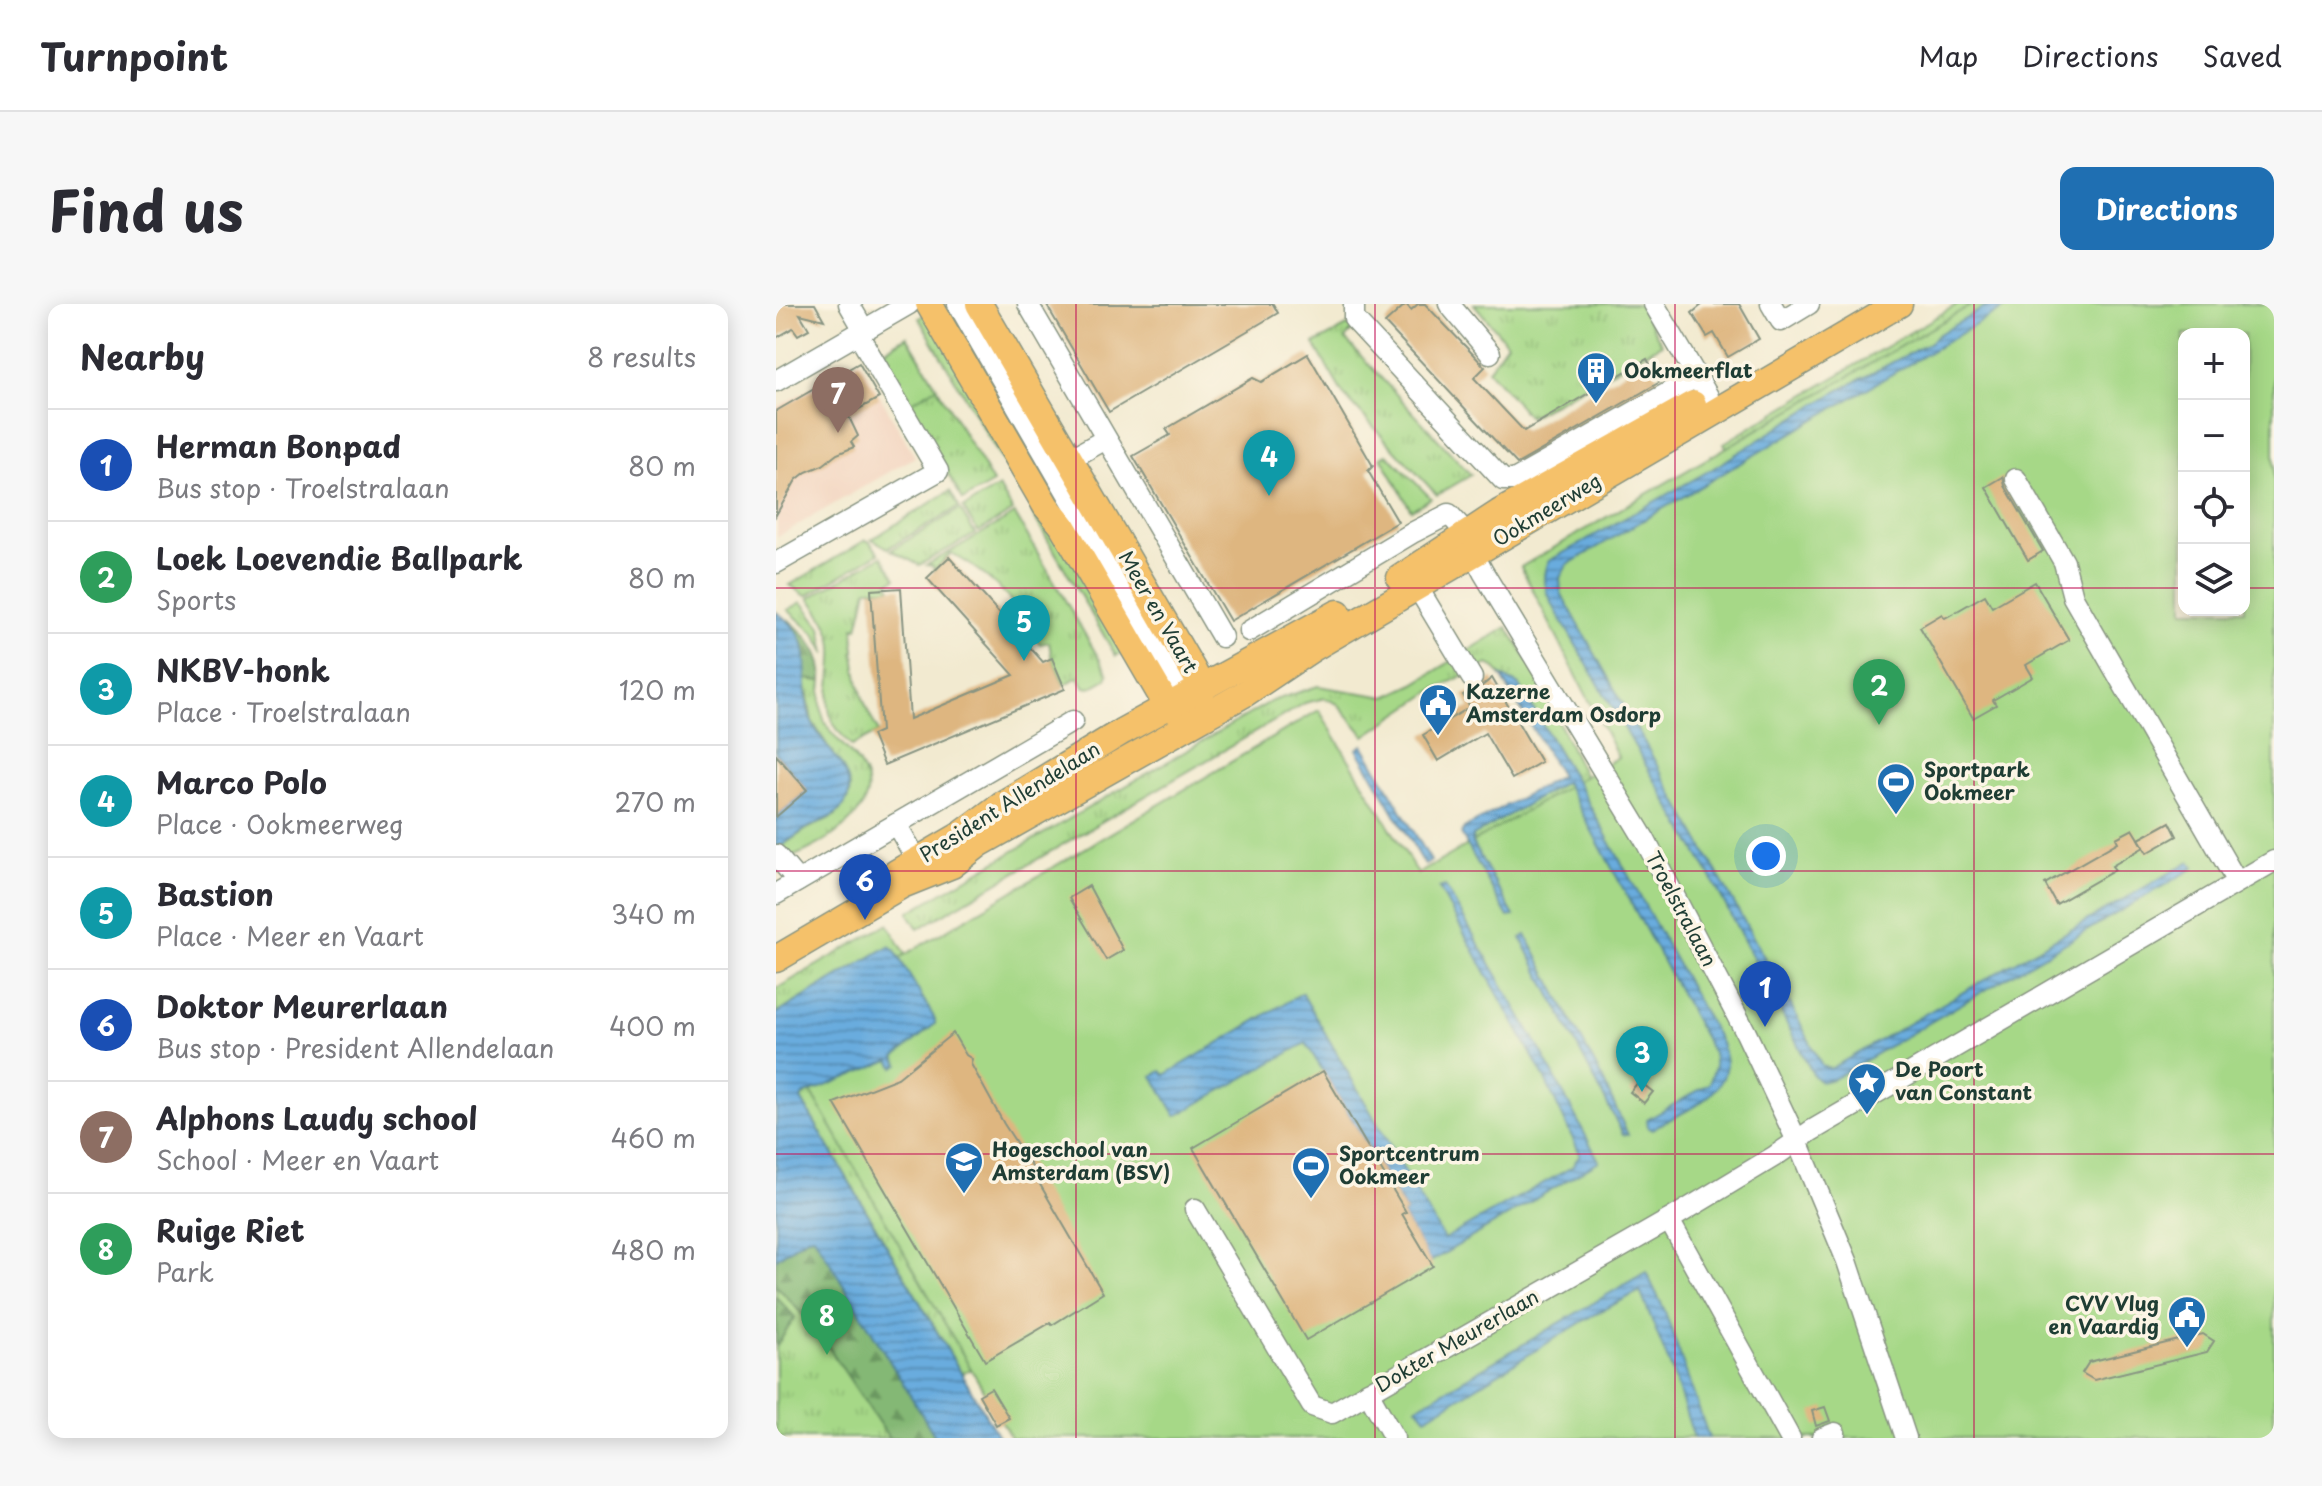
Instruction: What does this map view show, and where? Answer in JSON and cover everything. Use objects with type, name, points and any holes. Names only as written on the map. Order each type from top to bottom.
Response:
[{"type":"main road","name":"Meer en Vaart","points":[[929,304],[1052,470],[1188,703]]},
{"type":"main road","name":"Meer en Vaart","points":[[979,304],[1052,470],[1046,506],[1188,703]]},
{"type":"main road","name":"Ookmeerweg","points":[[1469,544],[1508,508],[1702,386],[1865,304]]},
{"type":"main road","name":"Ookmeerweg","points":[[1188,703],[1413,580],[1469,544],[1899,304]]},
{"type":"main road","name":"President Allendelaan","points":[[776,959],[902,885],[1001,805],[1188,703]]},
{"type":"main road","name":"President Allendelaan","points":[[776,941],[922,868]]},
{"type":"street","points":[[779,562],[938,471],[861,332],[849,304]]},
{"type":"street","points":[[776,381],[909,304]]},
{"type":"street","points":[[958,304],[1052,470],[1106,439]]},
{"type":"street","points":[[1028,304],[1222,637]]},
{"type":"street","points":[[1449,304],[1490,353]]},
{"type":"street","points":[[1654,304],[1702,386]]},
{"type":"street","points":[[1776,312],[1809,304]]},
{"type":"street","name":"Ookmeerweg","points":[[1354,311],[1503,480],[1514,480],[1702,386]]},
{"type":"street","points":[[2016,479],[2064,562],[2074,599],[2237,882]]},
{"type":"street","name":"Ookmeerweg","points":[[1249,631],[1449,514],[1469,544]]},
{"type":"street","name":"Troelstralaan","points":[[1469,544],[1645,840],[1746,1033],[1797,1141],[1847,1261],[1906,1438]]},
{"type":"street","points":[[1413,580],[1472,678]]},
{"type":"street","points":[[776,894],[786,867],[896,824],[1073,721]]},
{"type":"street","points":[[896,824],[922,868]]},
{"type":"street","name":"Dokter Meurerlaan","points":[[1195,1209],[1312,1406],[1332,1413],[1669,1220],[1797,1141],[2274,861]]},
{"type":"street","points":[[1669,1220],[1790,1438]]},
{"type":"street","points":[[1368,1392],[1394,1438]]},
{"type":"shaded area","points":[[859,360],[915,457],[777,537],[776,408]]},
{"type":"green space","points":[[1474,304],[1639,304],[1662,344],[1529,417],[1488,370],[1507,343]]},
{"type":"green space","points":[[1958,304],[1991,304],[1731,456],[1724,443]]},
{"type":"green space","name":"Sportpark Ookmeer","points":[[1973,304],[2274,304],[2274,1438],[1011,1438],[776,1031],[1319,710],[1418,874],[1618,757],[1521,567]]},
{"type":"green space","points":[[929,312],[1016,478],[1011,476],[919,318]]},
{"type":"green space","points":[[1349,325],[1353,329],[1345,339],[1471,475],[1437,495],[1343,394],[1314,344]]},
{"type":"green space","points":[[907,336],[993,483],[963,500],[878,354]]},
{"type":"green space","points":[[907,337],[937,387],[908,404],[879,354]]},
{"type":"green space","points":[[1387,454],[1431,498],[1411,510],[1381,457]]},
{"type":"green space","points":[[999,487],[1013,511],[978,532],[963,508]]},
{"type":"green space","points":[[950,491],[959,507],[888,548],[872,539]]},
{"type":"green space","points":[[1042,507],[1126,650],[1116,656],[1032,513]]},
{"type":"green space","points":[[960,509],[975,534],[919,565],[891,550]]},
{"type":"green space","points":[[1015,514],[1108,674],[1106,679],[1090,688],[1085,687],[1078,677],[1064,685],[1052,659],[1049,642],[1040,644],[1015,606],[978,570],[951,553],[934,571],[933,566],[927,565]]},
{"type":"green space","points":[[866,540],[879,553],[806,596],[790,585]]},
{"type":"green space","points":[[882,556],[896,578],[888,583],[891,589],[867,589],[858,628],[854,627],[856,668],[862,694],[879,732],[852,746],[840,733],[829,710],[833,662],[831,633],[809,598]]},
{"type":"green space","points":[[802,602],[821,627],[826,654],[816,635],[788,610]]},
{"type":"green space","points":[[788,619],[818,654],[822,681],[805,679],[805,646]]},
{"type":"green space","points":[[1507,627],[1534,670],[1601,811],[1665,920],[1764,1124],[1760,1138],[1664,1192],[1526,935],[1472,842],[1473,836],[1565,782],[1713,1053],[1715,1067],[1709,1084],[1647,1120],[1648,1128],[1652,1129],[1698,1104],[1718,1087],[1726,1064],[1722,1045],[1584,795],[1519,685],[1501,676],[1488,664],[1435,689],[1365,736],[1338,704],[1325,698],[1305,703],[918,929],[909,914],[1272,701],[1318,686],[1386,697],[1414,684]]},
{"type":"green space","points":[[805,679],[822,681],[822,714],[826,725],[856,760],[864,773],[867,787],[864,801],[845,826],[816,846],[790,858],[779,848],[807,829],[836,815],[849,795],[850,786],[812,721]]},
{"type":"green space","points":[[888,924],[947,1024],[889,946],[776,1014],[776,989]]},
{"type":"green space","points":[[890,1060],[975,1367],[962,1374],[801,1099],[803,1095]]},
{"type":"green space","points":[[776,1129],[954,1438],[776,1438]]},
{"type":"green space","points":[[814,1236],[936,1438],[889,1438],[818,1332],[776,1285],[776,1259]]},
{"type":"green space","points":[[776,1297],[795,1317],[776,1347]]},
{"type":"water","points":[[1991,304],[2011,304],[1567,565],[1560,578],[1561,593],[1822,1066],[1830,1069],[2190,861],[2194,868],[1833,1079],[1821,1082],[1814,1076],[1711,877],[1555,609],[1549,597],[1545,574],[1549,561],[1712,469],[1834,393],[1929,343]]},
{"type":"water","points":[[776,612],[791,624],[799,636],[804,648],[806,690],[812,722],[842,767],[849,787],[845,804],[836,814],[806,829],[776,850],[776,817],[807,790],[776,754]]},
{"type":"water","points":[[1501,676],[1519,685],[1584,795],[1722,1045],[1726,1064],[1718,1087],[1698,1104],[1652,1129],[1648,1128],[1647,1120],[1709,1084],[1715,1067],[1713,1053],[1565,782],[1473,836],[1472,842],[1514,916],[1508,917],[1461,834],[1464,828],[1561,776]]},
{"type":"water","points":[[1363,745],[1431,861],[1425,865],[1357,749]]},
{"type":"water","points":[[1445,886],[1540,1049],[1599,1161],[1430,1262],[1402,1214],[1406,1211],[1306,1043],[1176,1116],[1153,1076],[1161,1071],[1165,1075],[1302,993],[1444,1239],[1572,1167],[1580,1154],[1544,1077],[1439,888]]},
{"type":"water","points":[[1526,935],[1603,1080],[1628,1135],[1623,1134],[1521,938]]},
{"type":"water","points":[[889,946],[894,949],[935,1024],[895,1057],[899,1064],[894,1067],[890,1060],[803,1095],[801,1099],[999,1438],[936,1438],[814,1236],[807,1237],[776,1259],[776,1014]]},
{"type":"water","points":[[1646,1272],[1664,1309],[1709,1438],[1694,1438],[1673,1373],[1640,1291],[1593,1315],[1426,1418],[1417,1407]]},
{"type":"building","points":[[780,304],[815,304],[824,320],[800,314],[809,329],[798,335],[793,328],[776,338],[776,307]]},
{"type":"building","points":[[1046,304],[1273,304],[1278,313],[1109,412]]},
{"type":"building","name":"Ookmeerflat","points":[[1406,304],[1411,310],[1418,304],[1425,304],[1485,367],[1474,378],[1524,431],[1647,359],[1660,382],[1517,464],[1385,323]]},
{"type":"building","points":[[1703,304],[1739,304],[1759,339],[1728,357],[1714,333],[1707,337],[1692,313]]},
{"type":"building","points":[[1308,354],[1373,466],[1368,471],[1398,522],[1230,621],[1133,456],[1170,435],[1166,429],[1253,378],[1261,382]]},
{"type":"building","points":[[859,363],[879,398],[848,415],[858,436],[851,442],[854,447],[796,480],[776,515],[776,411]]},
{"type":"building","points":[[2003,477],[2005,486],[2043,551],[2028,560],[1986,487]]},
{"type":"building","points":[[949,557],[1043,662],[1052,658],[1065,689],[884,765],[872,735],[881,731],[871,590],[901,588],[910,719],[1014,675],[927,578]]},
{"type":"building","points":[[2035,582],[2069,640],[2026,665],[2033,677],[1993,700],[1996,705],[1973,718],[1920,627],[1942,614],[1945,618],[1985,595],[1992,607]]},
{"type":"building","points":[[1492,678],[1541,762],[1512,779],[1485,733],[1438,761],[1423,735],[1470,707],[1463,695],[1478,689]]},
{"type":"building","points":[[776,755],[807,790],[776,817]]},
{"type":"building","points":[[2170,822],[2177,836],[2147,853],[2139,839]]},
{"type":"building","points":[[2133,829],[2144,847],[2112,866],[2115,870],[2056,904],[2045,884],[2118,842],[2116,838]]},
{"type":"building","points":[[1089,886],[1123,950],[1106,960],[1069,898]]},
{"type":"building","name":"Hogeschool van Amsterdam (BSV)","points":[[953,1033],[966,1055],[972,1059],[971,1064],[1004,1124],[1038,1172],[1038,1181],[1103,1293],[985,1361],[834,1103],[898,1078]]},
{"type":"building","name":"Sportcentrum Ookmeer","points":[[1323,1071],[1406,1212],[1402,1214],[1433,1266],[1306,1340],[1193,1148]]},
{"type":"building","points":[[1639,1081],[1653,1092],[1644,1103],[1630,1092]]},
{"type":"building","points":[[2203,1334],[2214,1341],[2207,1352],[2094,1380],[2082,1373],[2089,1362]]},
{"type":"building","points":[[991,1388],[1009,1418],[996,1425],[979,1395]]},
{"type":"building","points":[[1825,1407],[1830,1421],[1816,1426],[1812,1411]]},
{"type":"place","name":"Ookmeerflat","points":[[1596,405]]},
{"type":"place","name":"Alphons Laudy school","points":[[838,433]]},
{"type":"place","name":"Marco Polo","points":[[1269,496]]},
{"type":"place","name":"Bastion","points":[[1024,661]]},
{"type":"place","name":"Loek Loevendie Ballpark","points":[[1879,725]]},
{"type":"place","name":"Kazerne Amsterdam Osdorp","points":[[1438,737]]},
{"type":"place","name":"Sportpark Ookmeer","points":[[1896,816]]},
{"type":"place","name":"Doktor Meurerlaan","points":[[865,920]]},
{"type":"place","name":"Herman Bonpad","points":[[1765,1027]]},
{"type":"place","name":"NKBV-honk","points":[[1642,1092]]},
{"type":"place","name":"De Poort van Constant","points":[[1867,1116]]},
{"type":"place","name":"Hogeschool van Amsterdam (BSV)","points":[[964,1195]]},
{"type":"place","name":"Sportcentrum Ookmeer","points":[[1311,1200]]},
{"type":"place","name":"CVV Vlug en Vaardig","points":[[2187,1349]]},
{"type":"place","name":"Ruige Riet","points":[[827,1355]]}]
